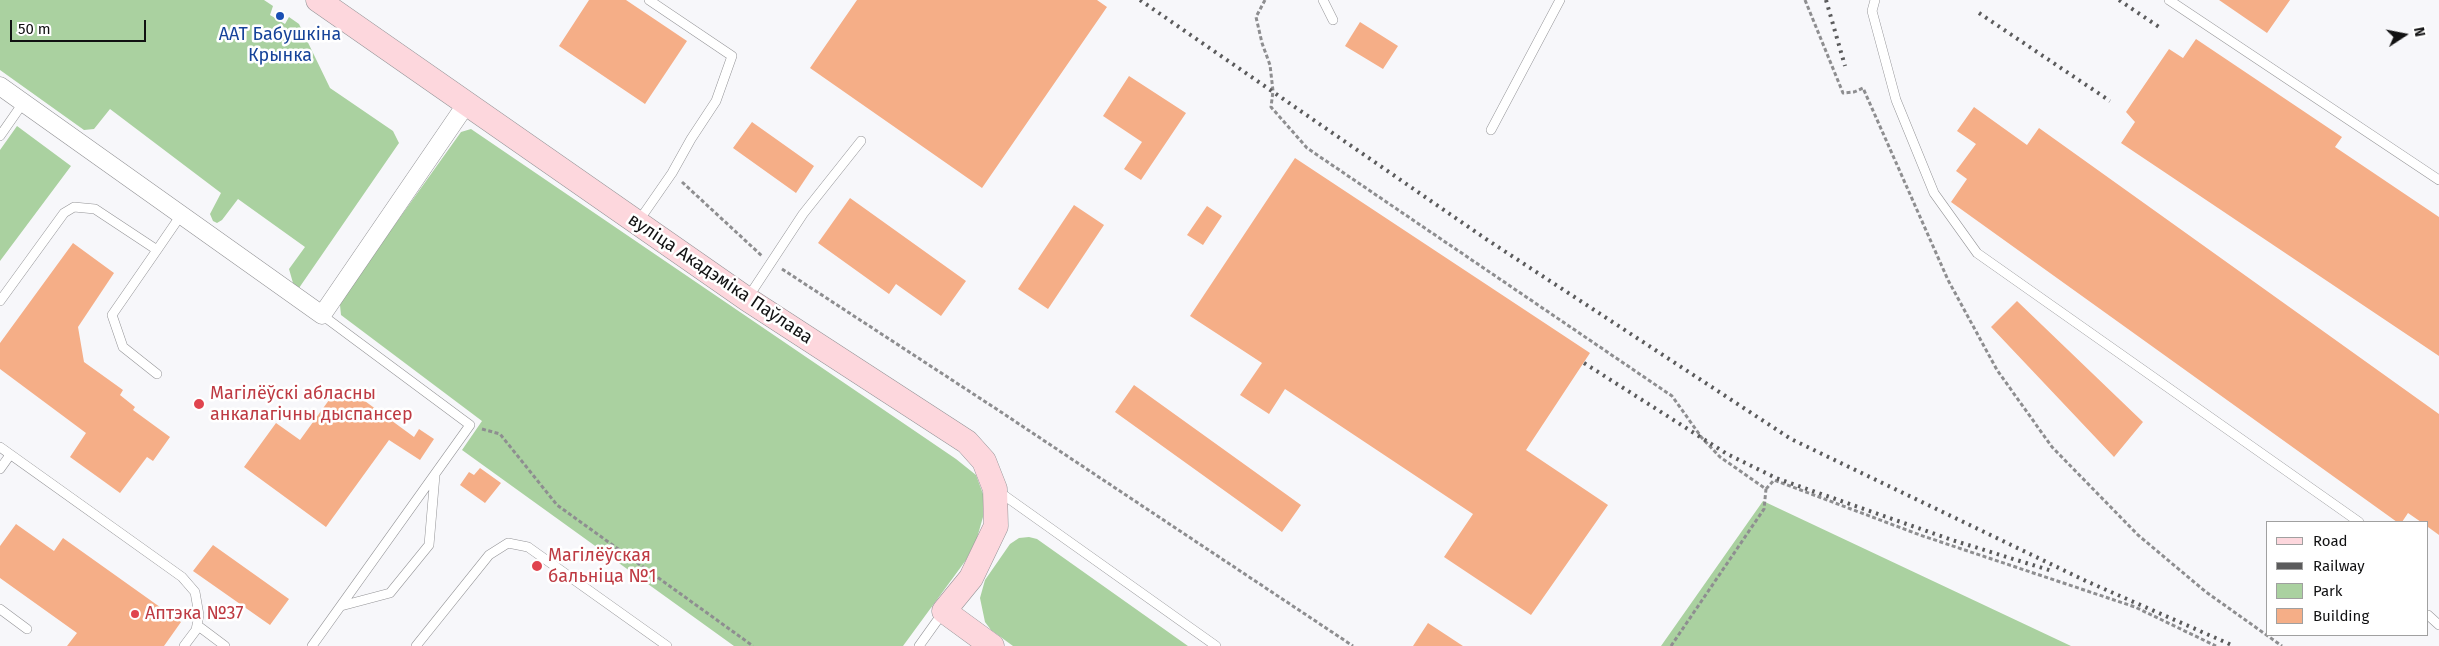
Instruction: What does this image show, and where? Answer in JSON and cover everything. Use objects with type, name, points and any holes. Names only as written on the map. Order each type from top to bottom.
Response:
[{"type":"main road","name":"вуліца Акадэміка Паўлава","points":[[318,0],[747,299],[967,442],[984,461],[996,489],[996,526],[971,578],[944,611]]},
{"type":"main road","points":[[944,611],[992,646]]},
{"type":"street","points":[[0,86],[322,315],[468,103]]},
{"type":"lane","points":[[638,222],[672,173],[691,139],[716,101],[732,56],[650,0]]},
{"type":"lane","points":[[1323,0],[1332,20]]},
{"type":"lane","points":[[1491,130],[1560,0]]},
{"type":"lane","points":[[1875,0],[1872,12],[1896,100],[1934,193],[1977,253],[2358,521]]},
{"type":"lane","points":[[2169,0],[2439,180]]},
{"type":"lane","points":[[0,136],[23,103]]},
{"type":"lane","points":[[747,299],[803,214],[861,141]]},
{"type":"lane","points":[[0,302],[64,213],[74,207],[95,209],[157,250]]},
{"type":"lane","points":[[157,374],[123,347],[112,315],[181,215]]},
{"type":"lane","points":[[312,646],[470,425],[322,315]]},
{"type":"lane","points":[[0,447],[182,577],[195,592],[199,615],[196,630],[184,646]]},
{"type":"lane","points":[[0,469],[10,455]]},
{"type":"lane","points":[[341,606],[390,593],[429,545],[435,475]]},
{"type":"lane","points":[[996,489],[1216,646]]},
{"type":"lane","points":[[416,646],[489,555],[508,543],[528,547],[667,646]]},
{"type":"lane","points":[[0,609],[27,629]]},
{"type":"lane","points":[[919,646],[944,611]]},
{"type":"lane","points":[[2429,617],[2439,625]]},
{"type":"lane","points":[[197,625],[226,646]]},
{"type":"path","points":[[1265,0],[1256,17],[1262,43],[1270,65],[1273,91],[1271,107],[1307,148],[1672,396],[1702,438],[1720,458],[1766,489]]},
{"type":"path","points":[[1806,0],[1843,93],[1854,92],[1862,88],[1948,280],[1997,370],[2052,447],[2138,535],[2206,592],[2266,635]]},
{"type":"path","points":[[672,173],[762,256],[1353,646]]},
{"type":"path","points":[[470,425],[500,434],[557,505],[753,646]]},
{"type":"path","points":[[1671,646],[1764,509],[1766,489],[1774,480],[1920,535],[2135,607],[2216,646]]},
{"type":"path","points":[[2268,636],[2282,646]]},
{"type":"green space","points":[[0,0],[264,0],[273,6],[270,15],[285,24],[289,17],[299,24],[330,88],[393,131],[399,143],[299,288],[293,283],[289,269],[305,247],[238,199],[222,220],[217,223],[213,221],[210,214],[221,193],[110,109],[94,129],[84,130],[0,70]]},
{"type":"green space","points":[[17,126],[71,166],[0,261],[0,150]]},
{"type":"green space","points":[[471,129],[956,459],[976,475],[983,494],[983,517],[977,538],[966,560],[903,646],[734,646],[462,450],[482,421],[341,315],[340,305],[342,301],[391,230],[461,132]]},
{"type":"green space","points":[[1763,501],[2071,646],[1661,646]]},
{"type":"green space","points":[[1029,537],[1037,539],[1188,646],[1013,646],[991,630],[985,622],[980,598],[985,580],[1010,544],[1019,538]]},
{"type":"building","points":[[589,0],[626,0],[687,41],[645,104],[559,46]]},
{"type":"building","points":[[857,0],[1097,0],[1107,7],[982,188],[810,68]]},
{"type":"building","points":[[2219,0],[2290,0],[2267,33]]},
{"type":"building","points":[[1360,22],[1398,46],[1383,69],[1345,46]]},
{"type":"building","points":[[2196,39],[2342,137],[2335,147],[2439,217],[2439,356],[2121,143],[2135,122],[2126,112],[2169,49],[2183,58]]},
{"type":"building","points":[[1129,76],[1186,113],[1141,180],[1124,169],[1142,142],[1103,116]]},
{"type":"building","points":[[1974,107],[2027,145],[2039,128],[2439,414],[2439,535],[2429,528],[2429,521],[2420,521],[2408,513],[2403,521],[2396,521],[1951,202],[1967,179],[1956,171],[1976,144],[1957,131]]},
{"type":"building","points":[[752,122],[814,166],[796,193],[733,148]]},
{"type":"building","points":[[1295,158],[1590,353],[1526,450],[1608,505],[1531,615],[1444,557],[1473,514],[1285,389],[1269,414],[1240,395],[1262,363],[1190,316]]},
{"type":"building","points":[[850,198],[966,281],[941,316],[896,284],[889,294],[818,243]]},
{"type":"building","points":[[1074,205],[1104,225],[1048,309],[1018,289]]},
{"type":"building","points":[[1207,206],[1222,216],[1203,245],[1187,235]]},
{"type":"building","points":[[73,243],[114,273],[78,327],[84,362],[123,390],[120,395],[135,407],[133,410],[170,437],[153,461],[147,457],[120,493],[70,457],[86,433],[0,369],[0,343]]},
{"type":"building","points":[[2017,301],[2143,422],[2114,457],[1991,327]]},
{"type":"building","points":[[1134,385],[1301,505],[1282,532],[1115,412]]},
{"type":"building","points":[[337,389],[354,402],[358,396],[414,437],[419,429],[434,439],[420,460],[389,440],[326,527],[244,467],[276,423],[300,440]]},
{"type":"building","points":[[480,468],[501,483],[485,503],[460,485],[469,472],[474,475]]},
{"type":"building","points":[[16,524],[54,551],[63,538],[181,622],[164,646],[67,646],[77,633],[0,578],[0,546]]},
{"type":"building","points":[[213,545],[289,599],[270,625],[193,571]]},
{"type":"building","points":[[1428,623],[1463,646],[1413,646]]},
{"type":"railway","points":[[1140,0],[1486,239],[1791,439],[2086,581],[2234,646]]},
{"type":"railway","points":[[1826,0],[1845,66]]},
{"type":"railway","points":[[2119,0],[2159,27]]},
{"type":"railway","points":[[1979,13],[2110,101]]},
{"type":"railway","points":[[1584,363],[1727,454],[1776,478],[1952,540],[2052,571]]},
{"type":"place","name":"ААТ Бабушкіна Крынка","points":[[280,16]]},
{"type":"place","name":"Магілёўскі абласны анкалагічны дыспансер","points":[[199,404]]},
{"type":"place","name":"Магілёўская бальніца №1","points":[[537,566]]},
{"type":"place","name":"Аптэка №37","points":[[135,614]]}]
